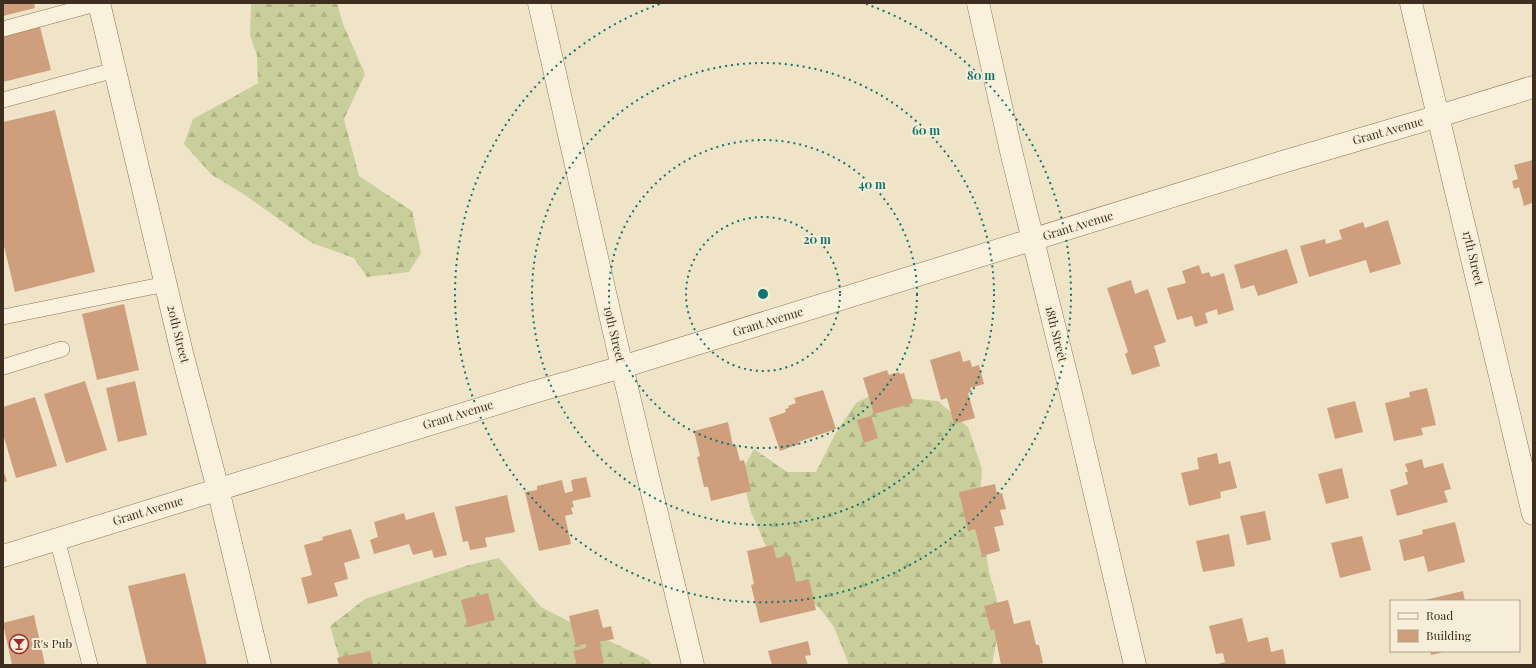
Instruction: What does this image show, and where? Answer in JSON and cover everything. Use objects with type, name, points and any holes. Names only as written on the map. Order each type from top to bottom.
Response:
[{"type":"street","name":"20th Street","points":[[99,3],[182,353],[218,489],[260,665]]},
{"type":"street","name":"19th Street","points":[[539,3],[622,367],[693,665]]},
{"type":"street","name":"18th Street","points":[[978,3],[1011,152],[1136,665]]},
{"type":"street","name":"17th Street","points":[[1412,3],[1439,116],[1526,451],[1533,514]]},
{"type":"street","name":"Grant Avenue","points":[[3,556],[534,392],[622,367],[1272,165],[1533,87]]},
{"type":"lane","points":[[3,29],[99,3]]},
{"type":"lane","points":[[3,100],[115,70]]},
{"type":"lane","points":[[3,317],[166,284]]},
{"type":"lane","points":[[3,366],[62,350]]},
{"type":"lane","points":[[57,539],[90,665]]},
{"type":"green space","points":[[251,3],[337,3],[343,24],[365,74],[344,119],[359,176],[412,211],[421,253],[409,272],[367,277],[354,258],[312,243],[245,195],[212,175],[184,144],[193,119],[258,83],[257,55],[250,36]]},
{"type":"green space","points":[[872,395],[938,401],[968,427],[982,469],[979,510],[989,572],[1001,615],[992,665],[849,665],[834,627],[821,610],[772,560],[751,512],[741,472],[754,449],[787,472],[816,472],[834,436],[856,403]]},
{"type":"green space","points":[[499,558],[541,607],[649,660],[652,665],[347,665],[340,660],[330,626],[365,599],[469,565]]},
{"type":"building","points":[[3,3],[34,3],[35,8],[3,16]]},
{"type":"building","points":[[40,27],[51,70],[3,82],[3,36]]},
{"type":"building","points":[[55,110],[95,272],[15,292],[3,242],[3,122]]},
{"type":"building","points":[[1533,160],[1533,206],[1532,203],[1524,206],[1519,187],[1514,189],[1512,181],[1518,179],[1514,165]]},
{"type":"building","points":[[1388,220],[1401,264],[1370,273],[1366,260],[1309,277],[1300,246],[1325,239],[1326,244],[1342,239],[1339,230],[1363,222],[1365,228]]},
{"type":"building","points":[[1287,249],[1298,283],[1258,296],[1254,285],[1241,289],[1234,265]]},
{"type":"building","points":[[1199,265],[1202,274],[1209,272],[1211,277],[1224,273],[1234,310],[1218,315],[1217,309],[1205,313],[1208,323],[1195,327],[1192,316],[1177,320],[1167,288],[1186,283],[1182,271]]},
{"type":"building","points":[[1131,280],[1135,294],[1148,289],[1166,342],[1154,346],[1160,366],[1132,375],[1125,354],[1128,352],[1107,288]]},
{"type":"building","points":[[124,304],[139,370],[97,380],[82,314]]},
{"type":"building","points":[[960,351],[963,362],[970,360],[972,367],[979,365],[984,384],[970,388],[972,392],[968,393],[975,418],[954,424],[947,398],[941,400],[930,360]]},
{"type":"building","points":[[887,370],[889,375],[899,372],[900,374],[904,373],[913,403],[874,414],[863,378]]},
{"type":"building","points":[[85,381],[107,450],[66,463],[44,394]]},
{"type":"building","points":[[135,381],[147,435],[118,442],[106,388]]},
{"type":"building","points":[[1427,388],[1436,425],[1421,428],[1423,435],[1394,441],[1385,403],[1410,397],[1409,392]]},
{"type":"building","points":[[823,390],[836,429],[798,442],[799,444],[780,451],[769,418],[786,412],[785,409],[789,408],[788,406],[796,403],[794,398]]},
{"type":"building","points":[[35,397],[57,466],[16,478],[3,434],[3,407]]},
{"type":"building","points":[[1355,401],[1363,432],[1335,439],[1327,408]]},
{"type":"building","points":[[871,416],[878,438],[864,443],[857,420]]},
{"type":"building","points":[[728,422],[733,446],[736,445],[740,461],[744,460],[751,491],[711,501],[708,487],[704,487],[697,457],[700,456],[694,431]]},
{"type":"building","points":[[1217,453],[1219,464],[1230,461],[1237,488],[1220,492],[1221,498],[1189,506],[1181,473],[1199,469],[1197,458]]},
{"type":"building","points":[[1422,459],[1424,468],[1443,463],[1451,489],[1444,491],[1448,502],[1397,516],[1390,490],[1408,484],[1405,472],[1408,472],[1405,464]]},
{"type":"building","points":[[1342,468],[1349,498],[1326,504],[1318,474]]},
{"type":"building","points":[[3,470],[7,481],[3,483]]},
{"type":"building","points":[[586,477],[591,497],[572,501],[574,507],[571,508],[573,514],[565,516],[571,544],[539,551],[525,492],[537,490],[537,486],[562,480],[565,493],[573,491],[571,480]]},
{"type":"building","points":[[995,484],[997,494],[1002,493],[1006,509],[1000,510],[1004,525],[994,527],[1000,551],[982,556],[975,529],[968,531],[959,492]]},
{"type":"building","points":[[507,495],[515,532],[485,538],[487,547],[470,550],[468,541],[463,542],[455,507]]},
{"type":"building","points":[[1265,511],[1271,540],[1247,545],[1240,516]]},
{"type":"building","points":[[434,512],[447,555],[434,558],[432,550],[413,555],[409,544],[374,554],[370,540],[378,537],[374,522],[404,513],[406,520]]},
{"type":"building","points":[[1455,522],[1465,562],[1428,572],[1424,556],[1404,561],[1399,540],[1423,534],[1422,530]]},
{"type":"building","points":[[351,529],[360,558],[344,563],[348,579],[334,583],[338,596],[308,604],[301,578],[312,575],[304,545],[323,540],[322,537]]},
{"type":"building","points":[[1229,534],[1235,566],[1203,572],[1196,541]]},
{"type":"building","points":[[1362,536],[1371,570],[1340,578],[1331,543]]},
{"type":"building","points":[[773,545],[776,558],[790,555],[796,582],[809,579],[816,610],[760,623],[751,585],[754,584],[747,551]]},
{"type":"building","points":[[185,573],[207,665],[147,665],[128,586]]},
{"type":"building","points":[[1463,591],[1465,600],[1425,600]]},
{"type":"building","points":[[488,593],[495,620],[468,627],[461,600]]},
{"type":"building","points":[[1008,600],[1014,624],[1030,620],[1036,645],[1039,645],[1043,663],[1036,665],[1001,665],[994,629],[991,631],[984,606]]},
{"type":"building","points":[[598,609],[603,628],[611,626],[614,639],[599,642],[604,663],[596,665],[577,665],[573,651],[586,648],[586,644],[576,646],[569,616]]},
{"type":"building","points":[[34,615],[45,665],[12,665],[3,623]]},
{"type":"building","points":[[1242,618],[1248,642],[1268,637],[1271,652],[1283,649],[1286,665],[1218,665],[1225,662],[1223,653],[1216,654],[1209,626]]},
{"type":"building","points":[[808,641],[811,655],[805,656],[808,665],[772,665],[768,651]]},
{"type":"building","points":[[370,651],[373,665],[339,665],[337,658]]},
{"type":"building","points":[[1430,652],[1444,652],[1431,655]]},
{"type":"place","name":"R's Pub","points":[[19,644]]}]
